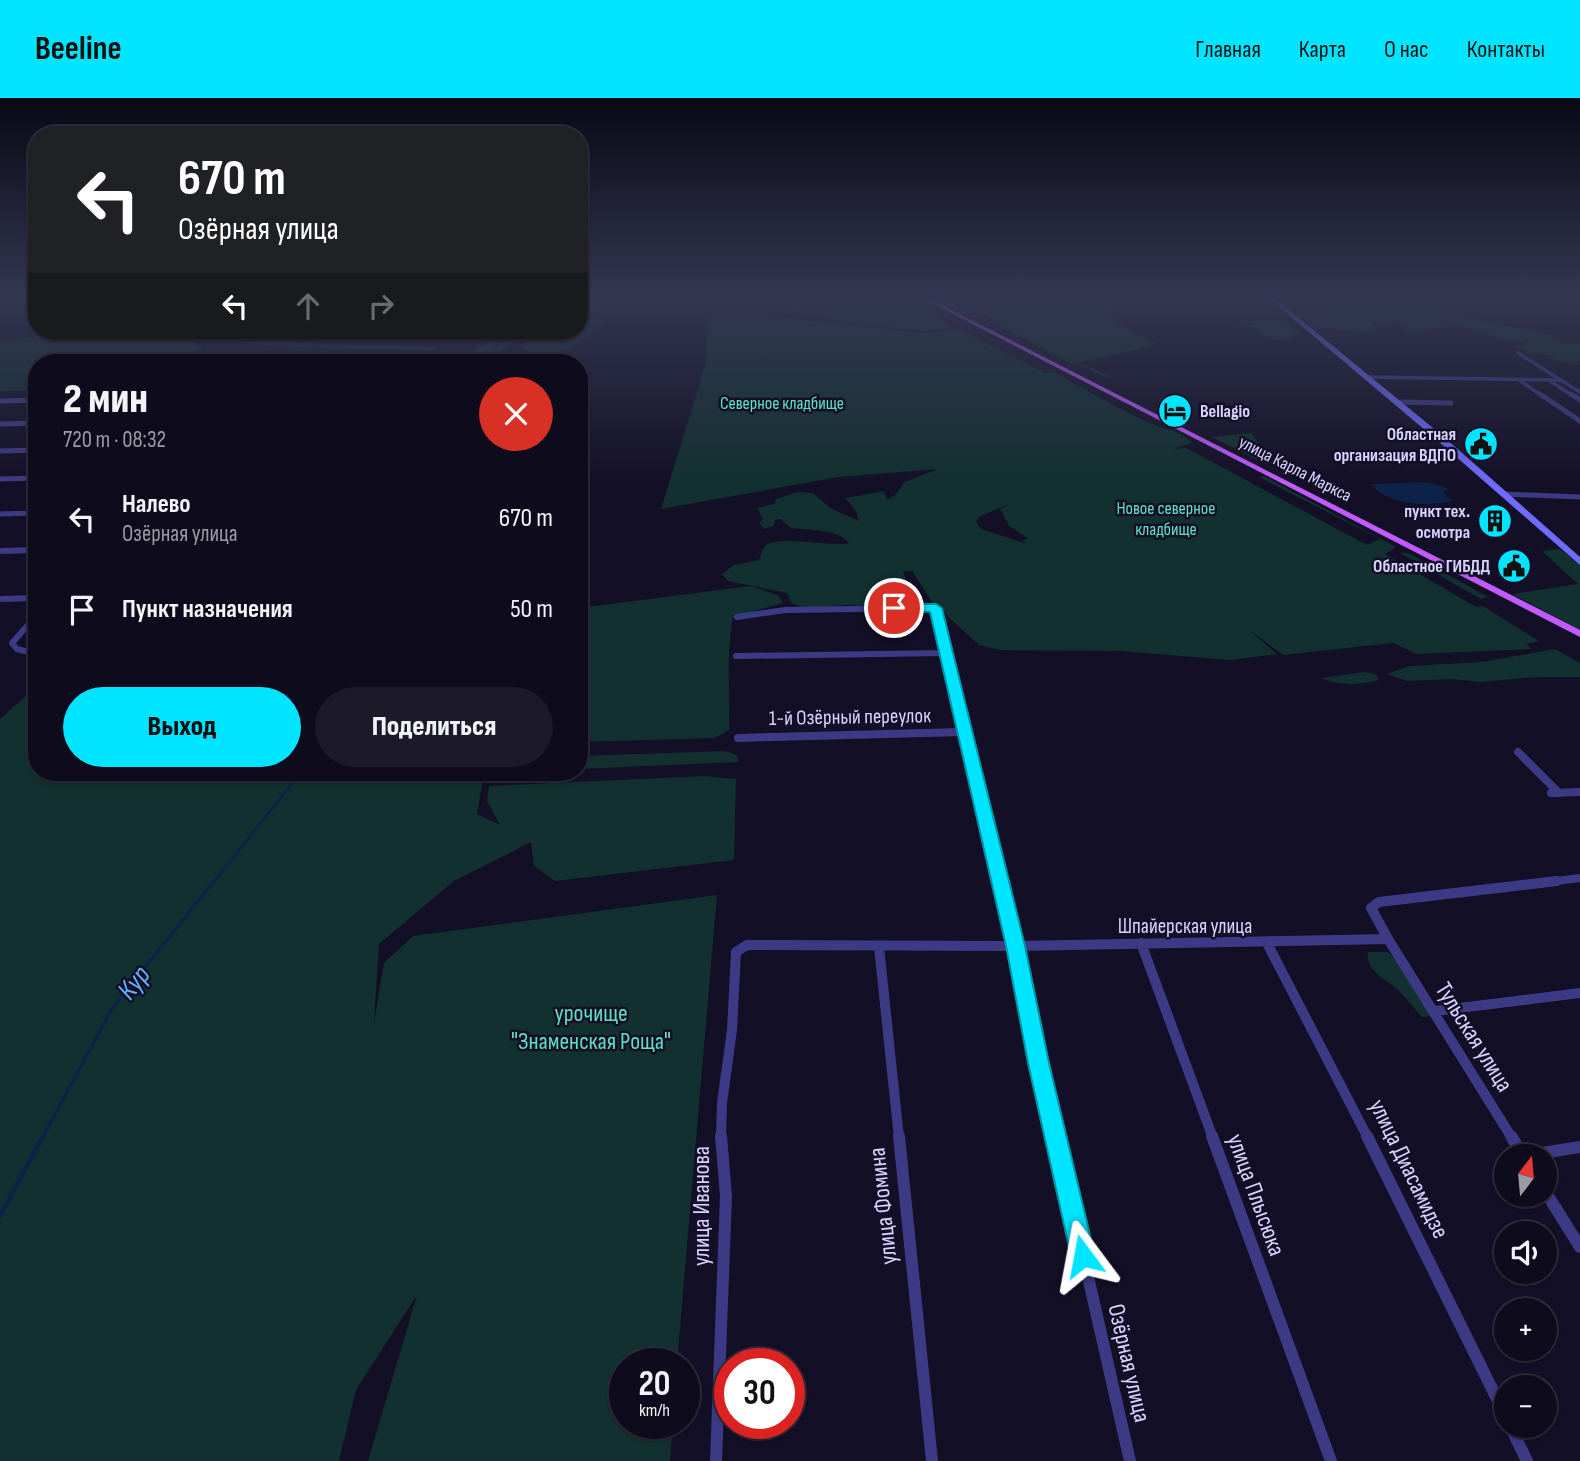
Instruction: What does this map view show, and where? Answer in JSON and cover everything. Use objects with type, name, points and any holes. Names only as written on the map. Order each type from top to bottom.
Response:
[{"type":"main road","name":"улица Карла Маркса","points":[[1045,360],[1580,634]]},
{"type":"main road","points":[[1345,360],[1580,562]]},
{"type":"main road","points":[[1502,595],[1580,640]]},
{"type":"street","points":[[1528,360],[1580,392]]},
{"type":"street","points":[[1366,377],[1560,380]]},
{"type":"street","points":[[1519,380],[1580,421]]},
{"type":"street","points":[[1548,380],[1580,400]]},
{"type":"street","points":[[0,406],[19,393]]},
{"type":"street","points":[[0,401],[28,400]]},
{"type":"street","points":[[1397,402],[1451,402]]},
{"type":"street","points":[[0,424],[28,423]]},
{"type":"street","points":[[0,451],[28,450]]},
{"type":"street","points":[[0,479],[28,478]]},
{"type":"street","points":[[1503,494],[1580,498]]},
{"type":"street","points":[[0,514],[28,513]]},
{"type":"street","points":[[0,551],[28,550]]},
{"type":"street","points":[[0,599],[28,598]]},
{"type":"street","name":"Озёрная улица","points":[[737,617],[785,610],[936,608],[963,732],[1016,946],[1039,1063],[1130,1461]]},
{"type":"street","points":[[28,625],[12,643],[17,649],[28,652]]},
{"type":"street","points":[[736,656],[946,653]]},
{"type":"street","name":"1-й Озёрный переулок","points":[[738,738],[963,732]]},
{"type":"street","points":[[1518,752],[1555,793],[1580,792]]},
{"type":"street","points":[[1388,939],[1371,908],[1379,902],[1580,878]]},
{"type":"street","name":"Шпайерская улица","points":[[736,952],[747,945],[1016,946],[1388,939]]},
{"type":"street","name":"Тульская улица","points":[[1388,939],[1516,1144]]},
{"type":"street","name":"улица Плысюка","points":[[1141,943],[1331,1461]]},
{"type":"street","name":"улица Диасамидзе","points":[[1267,943],[1339,1080],[1494,1393]]},
{"type":"street","name":"улица Фомина","points":[[879,947],[932,1461]]},
{"type":"street","name":"улица Иванова","points":[[716,1461],[726,1196],[722,1103],[732,1030],[736,952]]},
{"type":"street","points":[[1435,1011],[1580,993]]},
{"type":"street","points":[[1558,1150],[1580,1147]]},
{"type":"street","points":[[1556,1208],[1580,1247]]},
{"type":"street","points":[[1516,1438],[1527,1461]]},
{"type":"green space","points":[[0,360],[28,360],[28,390],[0,391]]},
{"type":"green space","points":[[707,360],[1018,360],[1044,373],[1053,372],[1129,413],[1179,433],[1192,443],[1173,449],[1186,448],[1367,545],[1380,539],[1259,477],[1264,476],[1396,547],[1385,554],[1476,607],[1483,606],[1539,641],[1527,644],[1531,649],[1417,654],[1393,643],[1283,655],[1248,629],[1277,654],[1230,660],[1121,651],[1000,650],[979,645],[932,602],[912,571],[903,571],[914,601],[900,599],[879,607],[849,605],[803,608],[791,603],[787,593],[728,581],[722,574],[734,565],[759,560],[765,546],[772,542],[849,543],[838,535],[791,528],[780,519],[775,520],[774,526],[764,529],[759,523],[763,519],[757,508],[774,504],[776,499],[797,492],[813,493],[832,509],[859,521],[856,511],[845,498],[884,491],[887,500],[895,495],[905,482],[938,469],[838,477],[661,509]],"holes":[[[1011,503],[1000,509],[1009,526],[1028,538],[1022,541],[1027,544],[981,529],[976,522],[979,517]]]},
{"type":"green space","points":[[1064,360],[1093,360],[1079,363],[1110,376],[1105,377],[1076,363]]},
{"type":"green space","points":[[1553,360],[1580,360],[1577,361],[1579,365]]},
{"type":"green space","points":[[1251,433],[1262,448],[1243,450],[1273,468],[1212,437]]},
{"type":"green space","points":[[1560,549],[1580,565],[1580,630],[1512,594],[1578,584],[1542,551]]},
{"type":"green space","points":[[1400,553],[1409,553],[1488,597],[1481,599]]},
{"type":"green space","points":[[751,586],[778,595],[783,603],[733,617],[729,659],[729,730],[714,738],[588,742],[588,607]]},
{"type":"green space","points":[[1555,649],[1580,663],[1580,677],[1481,682],[1452,679],[1407,681],[1387,674],[1409,666],[1482,662]]},
{"type":"green space","points":[[1364,672],[1376,674],[1379,680],[1350,684],[1322,678]]},
{"type":"green space","name":"урочище \"Знаменская Роща\"","points":[[28,694],[28,781],[482,781],[477,814],[500,825],[487,801],[489,786],[705,776],[736,779],[734,860],[555,881],[534,866],[531,842],[454,881],[379,944],[374,1023],[384,963],[413,936],[717,895],[678,1348],[609,1348],[609,1439],[672,1439],[670,1461],[368,1461],[417,1295],[356,1390],[339,1461],[0,1461],[0,719]]},
{"type":"green space","points":[[725,751],[737,755],[739,762],[588,769],[588,756]]},
{"type":"green space","points":[[1368,952],[1387,952],[1394,957],[1429,1008],[1430,1016],[1422,1017],[1399,991],[1373,970]]},
{"type":"water","points":[[1428,482],[1450,489],[1443,492],[1452,501],[1408,503],[1387,496],[1371,484]]},
{"type":"waterway","name":"Кур","points":[[213,883],[294,781]]},
{"type":"waterway","name":"Кур","points":[[42,1138],[112,1009],[214,881]]},
{"type":"waterway","name":"Кур","points":[[0,1216],[43,1136]]},
{"type":"place","name":"Bellagio","points":[[1175,411]]},
{"type":"place","name":"Областная организация ВДПО","points":[[1481,444]]},
{"type":"place","name":"пункт тех. осмотра","points":[[1495,521]]},
{"type":"place","name":"Областное ГИБДД","points":[[1514,566]]},
{"type":"route","points":[[894,608],[936,608],[963,732],[1016,946],[1039,1063],[1083,1256]]},
{"type":"park label","name":"Северное кладбище","points":[[782,403]]},
{"type":"park label","name":"Новое северное кладбище","points":[[1166,518]]}]
